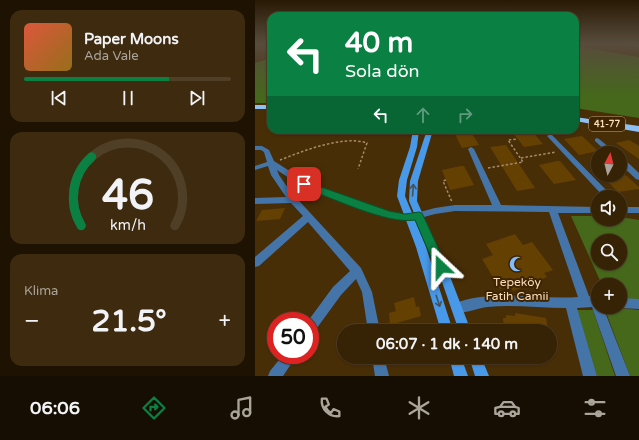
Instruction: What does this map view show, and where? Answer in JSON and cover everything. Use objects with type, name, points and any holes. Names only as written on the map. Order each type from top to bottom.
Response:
[{"type":"highway","points":[[255,107],[267,107]]},
{"type":"highway","points":[[255,113],[267,113]]},
{"type":"highway","name":"41-77","points":[[579,114],[639,123]]},
{"type":"highway","name":"41-77","points":[[579,120],[639,129]]},
{"type":"main road","points":[[415,134],[414,145],[401,192],[402,201],[421,247],[445,324]]},
{"type":"main road","points":[[428,134],[423,146],[413,188],[413,201],[463,324]]},
{"type":"main road","points":[[457,364],[461,376]]},
{"type":"main road","points":[[478,364],[482,376]]},
{"type":"street","points":[[550,136],[602,190]]},
{"type":"street","points":[[597,140],[604,146]]},
{"type":"street","points":[[255,148],[263,148],[267,151],[275,175],[293,200],[357,271],[367,292],[373,324]]},
{"type":"street","points":[[471,150],[498,209]]},
{"type":"street","points":[[255,168],[272,163],[310,188],[388,215],[409,218],[435,211],[455,208],[591,210]]},
{"type":"street","points":[[627,166],[639,177]]},
{"type":"street","points":[[255,202],[293,200]]},
{"type":"street","points":[[552,209],[591,297]]},
{"type":"street","points":[[627,210],[639,210]]},
{"type":"street","points":[[255,263],[309,216]]},
{"type":"street","points":[[319,316],[337,291],[357,271]]},
{"type":"street","points":[[457,308],[478,302],[499,300],[570,303],[591,302]]},
{"type":"street","points":[[570,303],[590,376]]},
{"type":"street","points":[[627,303],[639,304]]},
{"type":"street","points":[[598,314],[623,376]]},
{"type":"street","points":[[275,376],[284,364]]},
{"type":"street","points":[[379,364],[382,376]]},
{"type":"path","points":[[480,169],[523,162],[508,140],[517,139]]},
{"type":"path","points":[[272,163],[301,152],[347,141],[360,140],[367,144],[358,169]]},
{"type":"path","points":[[521,158],[565,151]]},
{"type":"path","points":[[446,180],[443,181],[455,208]]},
{"type":"green space","points":[[267,62],[267,103],[255,103],[255,63]]},
{"type":"green space","points":[[579,62],[639,62],[639,118],[579,109]]},
{"type":"green space","points":[[571,216],[591,216],[591,226],[627,226],[627,218],[639,220],[639,300],[627,299],[627,278],[599,278],[595,270],[627,270],[627,234],[591,234],[591,261]]},
{"type":"green space","points":[[627,309],[639,310],[639,376],[630,376],[607,314],[627,314]]},
{"type":"green space","points":[[577,310],[591,310],[591,314],[594,314],[615,376],[597,376]]},
{"type":"building","points":[[455,134],[472,134],[479,145],[462,148]]},
{"type":"building","points":[[514,134],[534,134],[543,144],[524,147]]},
{"type":"building","points":[[582,136],[593,146],[591,146],[591,152],[579,155],[564,139]]},
{"type":"building","points":[[629,140],[639,146],[639,159],[627,151],[627,146],[620,146],[616,143]]},
{"type":"building","points":[[506,145],[535,188],[517,191],[490,147]]},
{"type":"building","points":[[560,161],[576,180],[554,184],[539,165]]},
{"type":"building","points":[[464,166],[474,185],[450,190],[442,170]]},
{"type":"building","points":[[627,176],[639,187],[639,189],[627,191],[616,190],[608,182],[627,182]]},
{"type":"building","points":[[285,208],[280,219],[256,221],[262,210]]},
{"type":"building","name":"Tepeköy Fatih Camii","points":[[515,234],[523,245],[532,242],[553,270],[544,273],[547,277],[534,282],[533,288],[526,286],[513,291],[510,285],[500,289],[482,259],[493,255],[486,244]]},
{"type":"building","points":[[414,297],[416,307],[419,306],[421,316],[390,324],[389,313],[396,311],[394,303]]},
{"type":"building","points":[[515,313],[546,318],[547,324],[503,324],[503,318],[506,318],[506,315],[515,316]]},
{"type":"place","name":"Tepeköy Fatih Camii","points":[[517,264]]},
{"type":"route","points":[[304,184],[310,188],[388,215],[405,218],[419,216],[441,267]]}]
